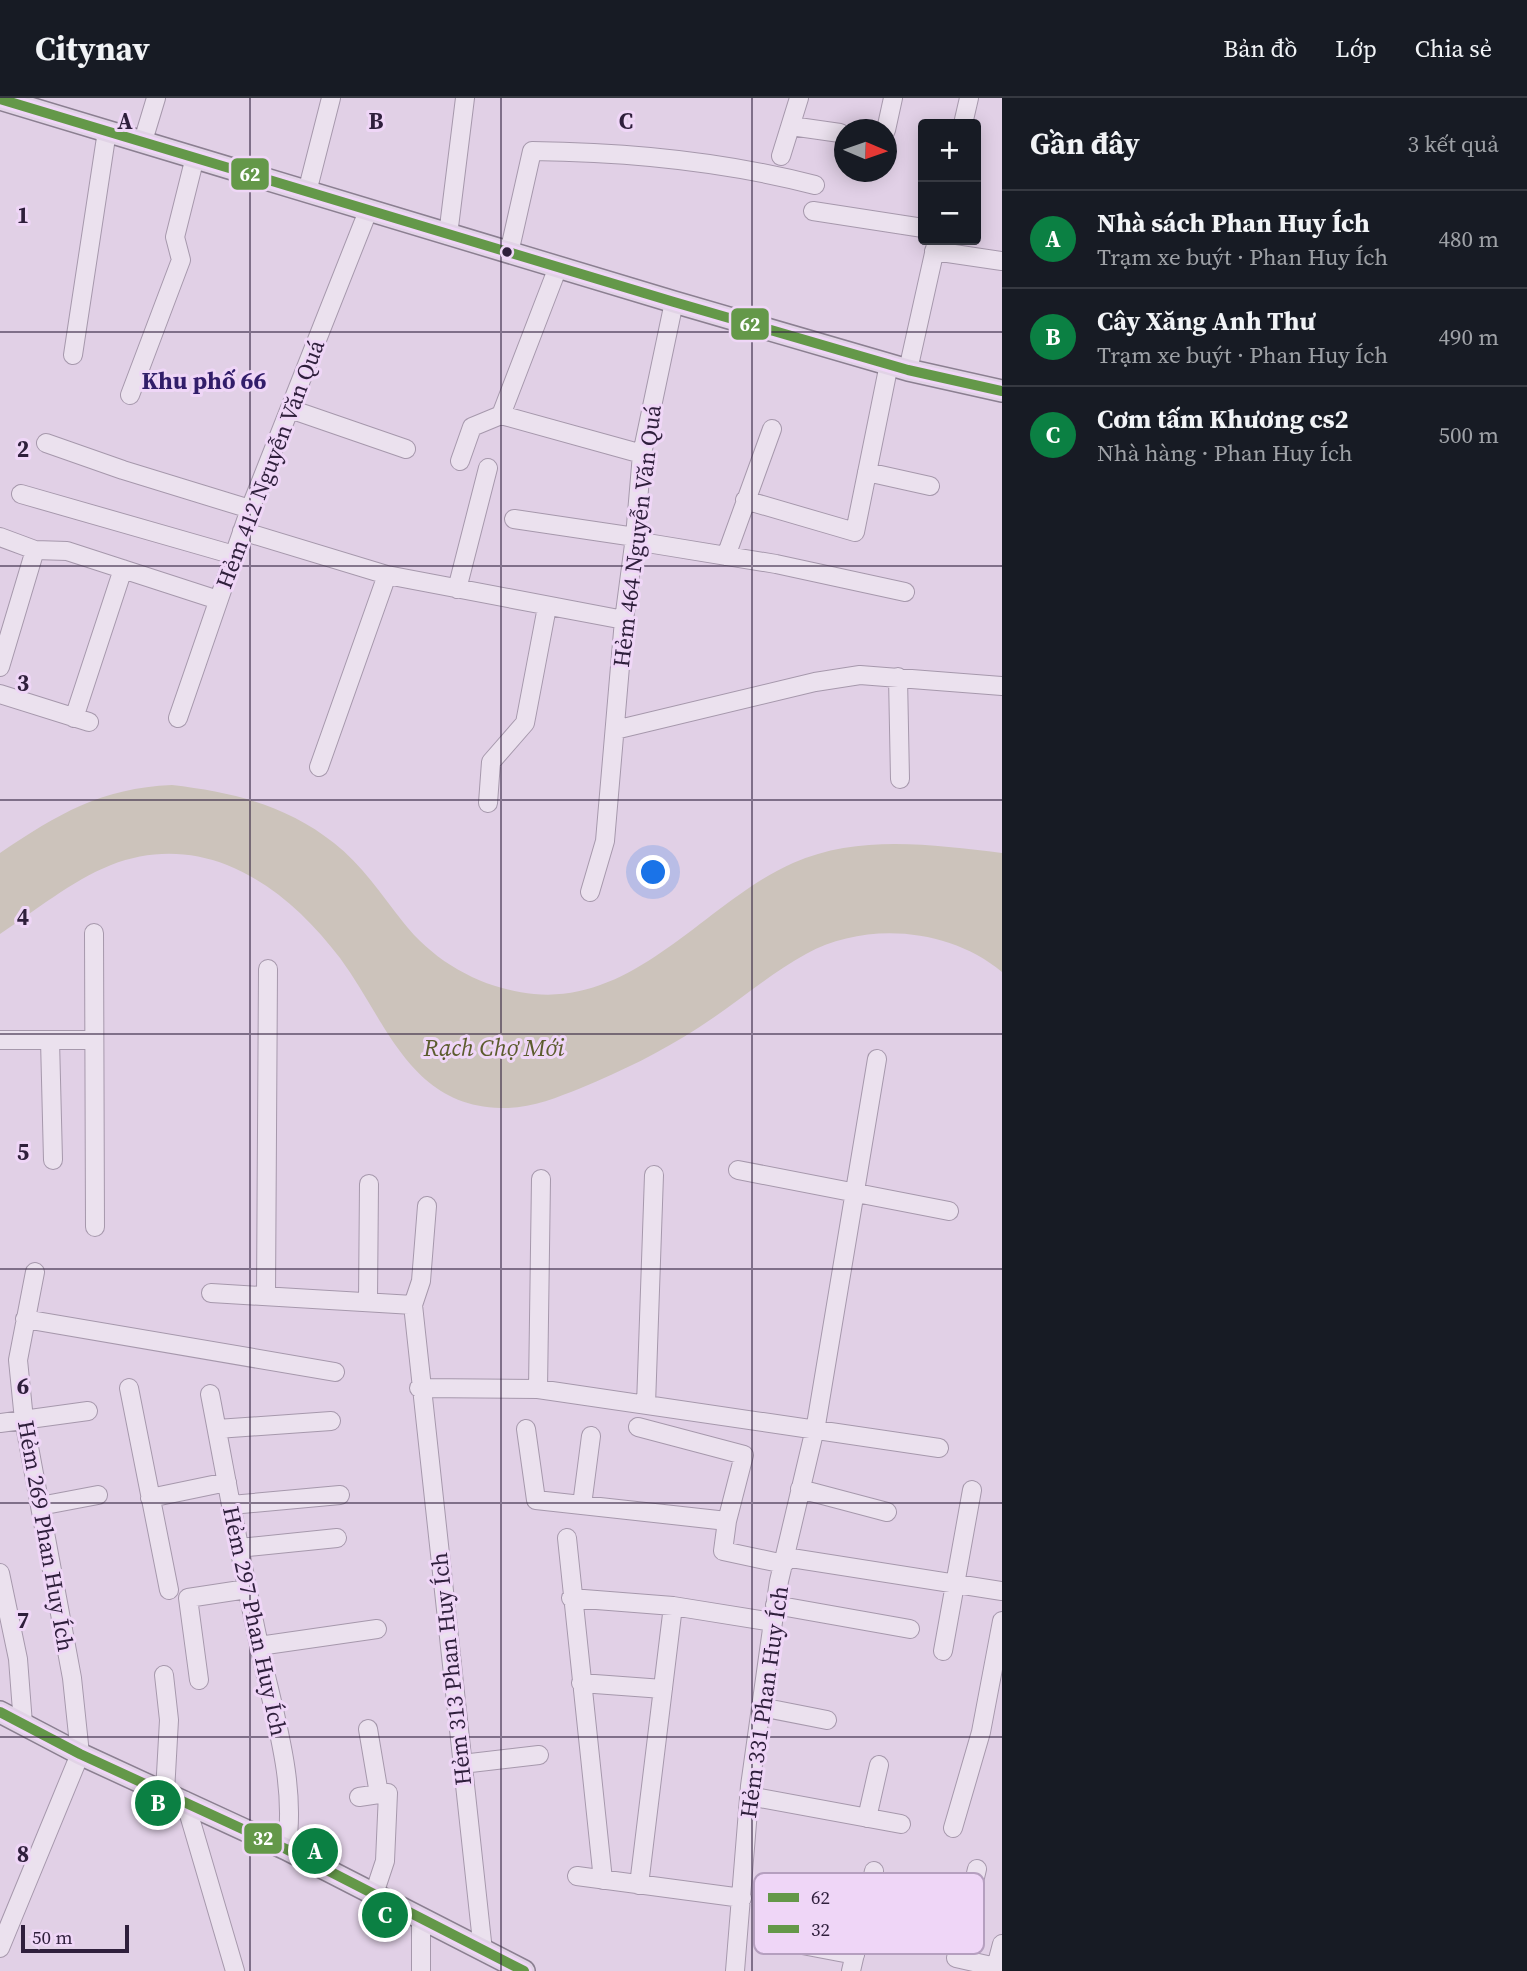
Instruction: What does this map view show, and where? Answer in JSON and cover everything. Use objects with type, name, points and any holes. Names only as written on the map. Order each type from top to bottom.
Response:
[{"type":"main road","points":[[0,99],[674,302],[899,367],[1002,391]]},
{"type":"main road","points":[[0,1713],[80,1754],[286,1849],[524,1971]]},
{"type":"street","points":[[142,141],[156,98]]},
{"type":"street","points":[[307,192],[331,98]]},
{"type":"street","points":[[449,235],[465,98]]},
{"type":"street","points":[[781,156],[799,98]]},
{"type":"street","points":[[889,119],[893,98]]},
{"type":"street","points":[[964,119],[969,98]]},
{"type":"street","points":[[791,126],[834,132]]},
{"type":"street","points":[[73,355],[107,131]]},
{"type":"street","points":[[509,253],[532,151],[597,152],[706,163],[815,185]]},
{"type":"street","points":[[130,395],[181,260],[175,237],[195,158]]},
{"type":"street","name":"Hẻm 412 Nguyễn Văn Quá","points":[[178,718],[250,509],[368,211]]},
{"type":"street","points":[[813,211],[918,227]]},
{"type":"street","points":[[745,500],[855,532],[867,472],[936,246],[1002,261]]},
{"type":"street","points":[[501,415],[558,267]]},
{"type":"street","name":"Hẻm 464 Nguyễn Văn Quá","points":[[590,892],[605,841],[624,620],[635,539],[642,454],[674,302]]},
{"type":"street","points":[[290,409],[406,449]]},
{"type":"street","points":[[460,461],[472,427],[501,415],[642,454]]},
{"type":"street","points":[[726,556],[772,429]]},
{"type":"street","points":[[46,443],[250,509]]},
{"type":"street","points":[[457,589],[488,468]]},
{"type":"street","points":[[867,472],[930,486]]},
{"type":"street","points":[[21,494],[234,555]]},
{"type":"street","points":[[514,519],[635,539],[905,592]]},
{"type":"street","points":[[242,531],[387,575],[624,620]]},
{"type":"street","points":[[0,537],[35,550],[66,551],[218,600]]},
{"type":"street","points":[[0,667],[35,550]]},
{"type":"street","points":[[0,694],[82,720],[123,569]]},
{"type":"street","points":[[318,767],[387,575]]},
{"type":"street","points":[[488,803],[491,762],[525,723],[547,607]]},
{"type":"street","points":[[615,730],[815,682],[860,675],[1002,686]]},
{"type":"street","points":[[898,677],[900,779]]},
{"type":"street","points":[[94,933],[95,1227]]},
{"type":"street","points":[[266,1295],[268,969]]},
{"type":"street","points":[[0,1040],[93,1040]]},
{"type":"street","points":[[50,1040],[53,1160]]},
{"type":"street","name":"Hẻm 331 Phan Huy Ích","points":[[735,1971],[749,1796],[774,1614],[814,1434],[877,1059]]},
{"type":"street","points":[[738,1170],[949,1211]]},
{"type":"street","points":[[646,1405],[654,1174]]},
{"type":"street","points":[[538,1389],[541,1179]]},
{"type":"street","points":[[368,1300],[369,1184]]},
{"type":"street","points":[[211,1293],[368,1300],[412,1305],[421,1281],[427,1206]]},
{"type":"street","name":"Hẻm 269 Phan Huy Ích","points":[[35,1272],[18,1360],[24,1420],[72,1678],[80,1754]]},
{"type":"street","name":"Hẻm 313 Phan Huy Ích","points":[[412,1305],[419,1388],[483,1951]]},
{"type":"street","points":[[25,1319],[335,1372]]},
{"type":"street","points":[[129,1388],[169,1590]]},
{"type":"street","points":[[419,1388],[538,1389],[814,1434],[939,1448]]},
{"type":"street","name":"Hẻm 297 Phan Huy Ích","points":[[210,1394],[247,1589],[279,1734],[291,1823],[286,1849]]},
{"type":"street","points":[[0,1423],[88,1411]]},
{"type":"street","points":[[217,1429],[331,1421]]},
{"type":"street","points":[[638,1427],[744,1455],[727,1521],[723,1551],[1002,1591]]},
{"type":"street","points":[[526,1429],[536,1500],[727,1521]]},
{"type":"street","points":[[582,1505],[591,1436]]},
{"type":"street","points":[[150,1498],[227,1482]]},
{"type":"street","points":[[800,1489],[887,1512]]},
{"type":"street","points":[[943,1651],[972,1490]]},
{"type":"street","points":[[40,1506],[98,1495]]},
{"type":"street","points":[[231,1504],[340,1495]]},
{"type":"street","points":[[239,1548],[337,1538]]},
{"type":"street","points":[[567,1538],[571,1598],[603,1880]]},
{"type":"street","points":[[0,1573],[19,1659],[23,1724]]},
{"type":"street","points":[[199,1680],[188,1598],[247,1589]]},
{"type":"street","points":[[571,1598],[774,1614],[910,1629]]},
{"type":"street","points":[[639,1885],[673,1606]]},
{"type":"street","points":[[953,1828],[981,1732],[1002,1621]]},
{"type":"street","points":[[259,1646],[377,1629]]},
{"type":"street","points":[[164,1675],[169,1720],[164,1792]]},
{"type":"street","points":[[581,1683],[663,1689]]},
{"type":"street","points":[[761,1707],[827,1720]]},
{"type":"street","points":[[368,1729],[379,1794]]},
{"type":"street","points":[[0,1948],[80,1754]]},
{"type":"street","points":[[462,1763],[539,1755]]},
{"type":"street","points":[[867,1818],[879,1765]]},
{"type":"street","points":[[359,1797],[388,1793],[385,1861],[374,1894]]},
{"type":"street","points":[[749,1796],[901,1824]]},
{"type":"street","points":[[185,1801],[235,1971]]},
{"type":"street","points":[[977,1873],[978,1869]]},
{"type":"street","points":[[577,1876],[742,1898]]},
{"type":"street","points":[[421,1919],[421,1971]]},
{"type":"street","points":[[957,1954],[956,1958],[995,1969],[1002,1944]]},
{"type":"street","points":[[826,1954],[853,1963]]},
{"type":"water","name":"Rạch Chợ Mới","points":[[172,785],[258,802],[316,830],[354,861],[403,922],[430,950],[461,972],[515,991],[534,994],[571,993],[606,983],[639,967],[761,880],[793,863],[818,854],[870,845],[923,845],[1002,853],[1002,972],[981,957],[933,938],[880,934],[829,943],[778,971],[684,1037],[596,1082],[522,1107],[501,1108],[470,1104],[444,1092],[422,1076],[403,1056],[340,958],[303,916],[275,892],[227,865],[184,854],[154,854],[125,860],[82,879],[0,934],[0,853],[41,826],[81,806],[123,791]]},
{"type":"transit line","name":"62","points":[[0,99],[674,302],[908,370],[1002,391]]},
{"type":"transit line","name":"32","points":[[0,1712],[80,1754],[286,1849],[524,1971]]},
{"type":"place","name":"Cây Xăng Anh Thư","points":[[158,1803]]},
{"type":"place","name":"Nhà sách Phan Huy Ích","points":[[315,1851]]},
{"type":"place","name":"Cơm tấm Khương cs2","points":[[385,1915]]},
{"type":"district","name":"Khu phố 66","points":[[204,380]]}]
